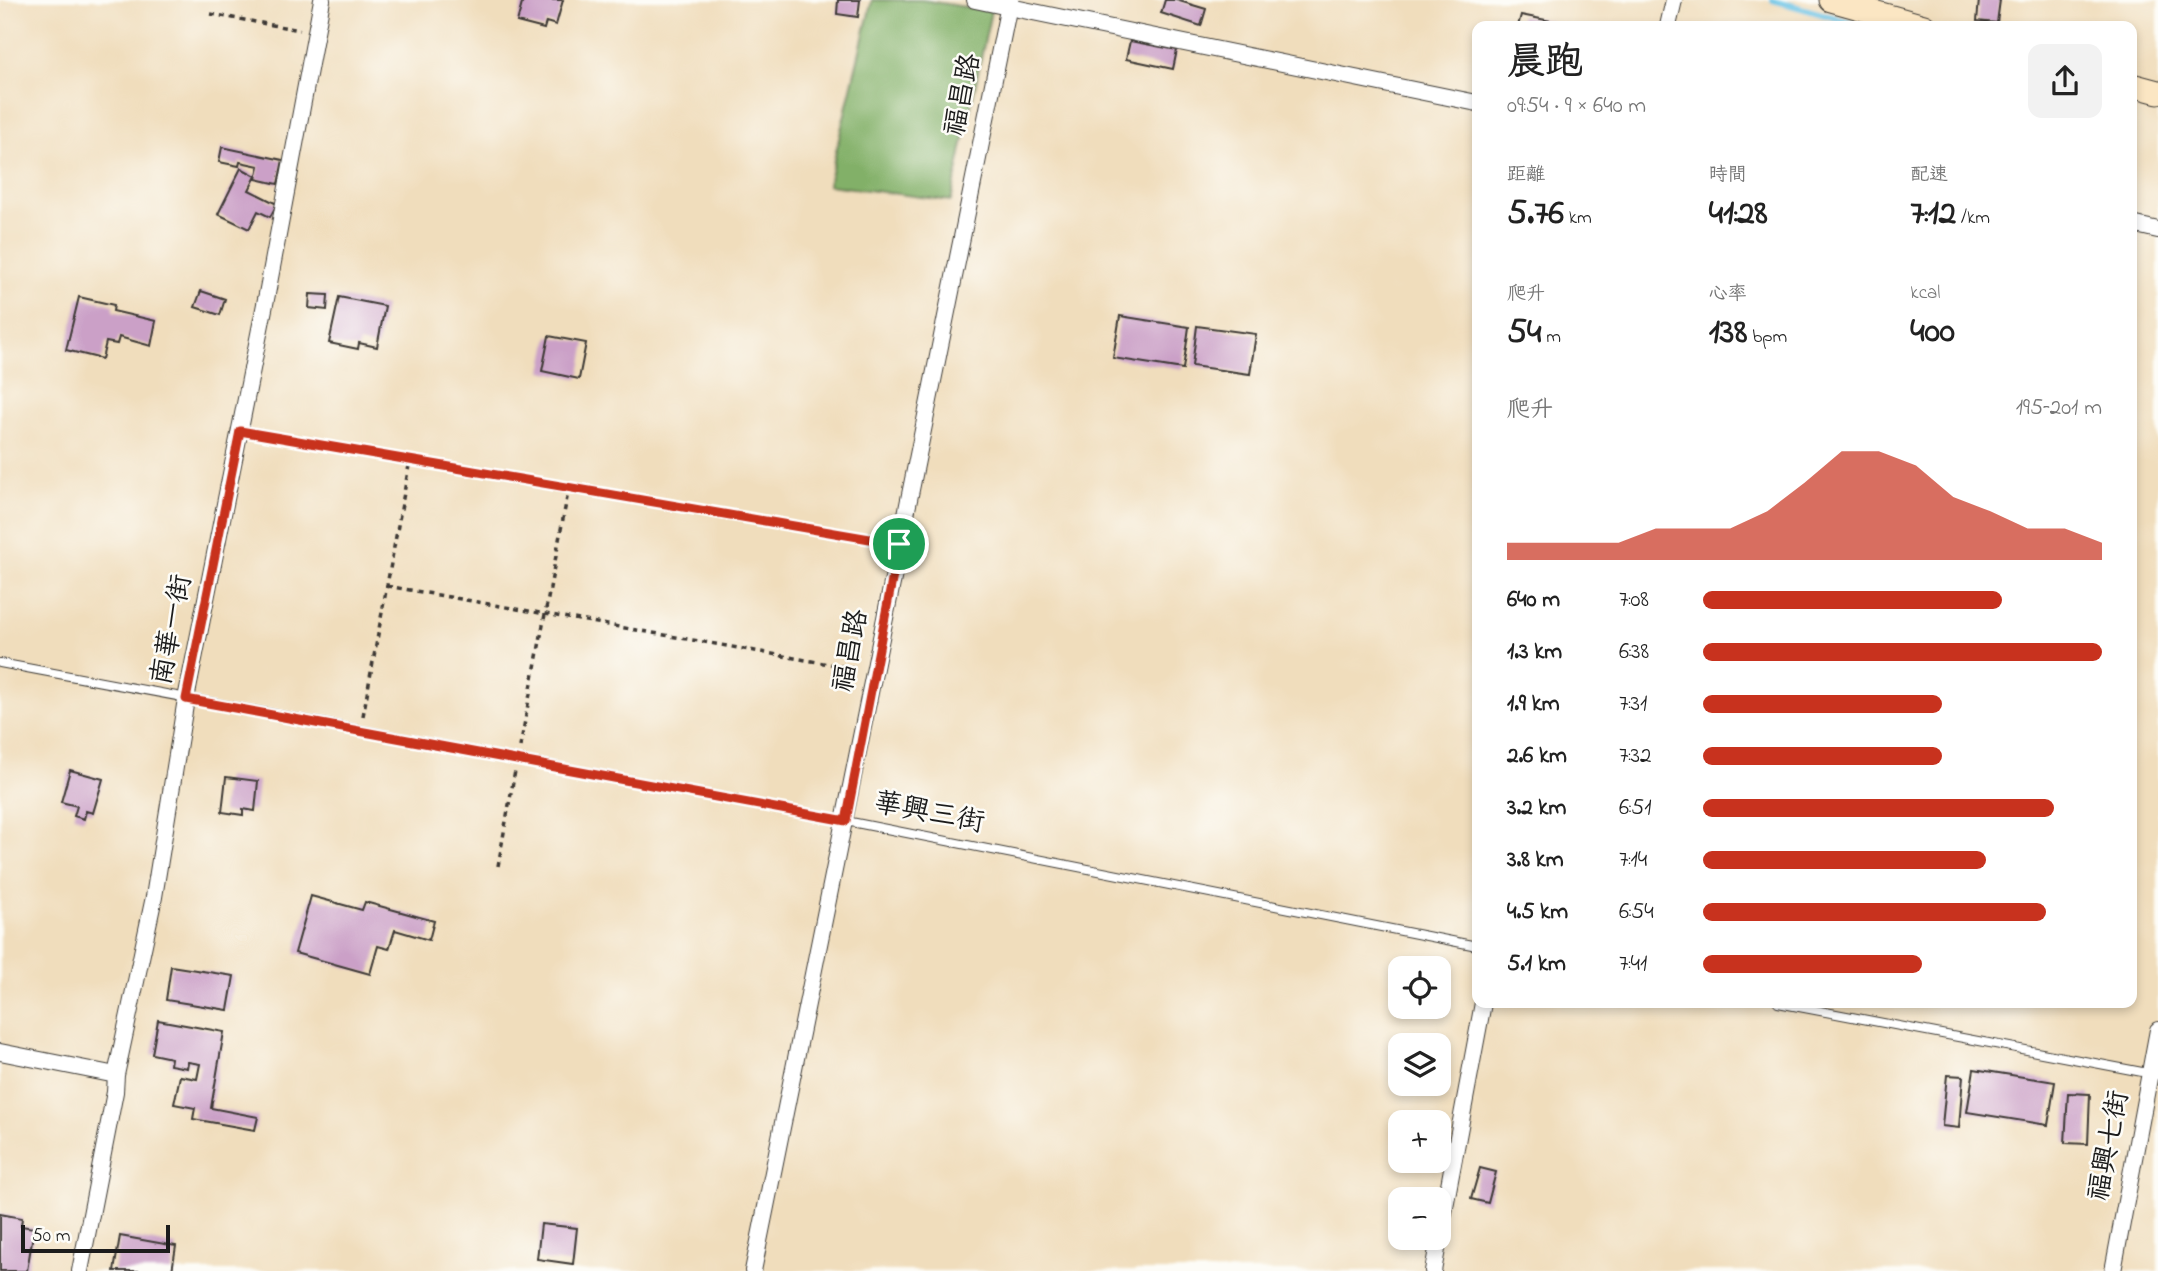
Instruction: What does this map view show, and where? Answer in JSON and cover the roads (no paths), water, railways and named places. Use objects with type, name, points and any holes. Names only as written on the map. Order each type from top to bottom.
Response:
[{"type":"street","name":"南華一街","points":[[80,1271],[116,1092],[116,1075],[154,897],[186,699],[322,0]]},
{"type":"street","points":[[975,0],[1010,3],[1472,102]]},
{"type":"street","points":[[1669,21],[1674,0]]},
{"type":"street","points":[[1831,0],[1906,21]]},
{"type":"street","name":"福昌路","points":[[753,1271],[1010,3]]},
{"type":"street","points":[[2137,86],[2158,92]]},
{"type":"street","points":[[2137,225],[2158,230]]},
{"type":"street","points":[[1433,1271],[1482,1008]]},
{"type":"street","name":"福興七街","points":[[2113,1271],[2154,1074],[2158,1030]]},
{"type":"street","points":[[0,1052],[116,1075]]},
{"type":"lane","name":"華興三街","points":[[0,663],[846,821],[1472,945]]},
{"type":"lane","points":[[1804,1008],[2154,1074]]},
{"type":"waterway","points":[[1773,0],[1846,21]]},
{"type":"waterway","points":[[2137,102],[2158,108]]}]
